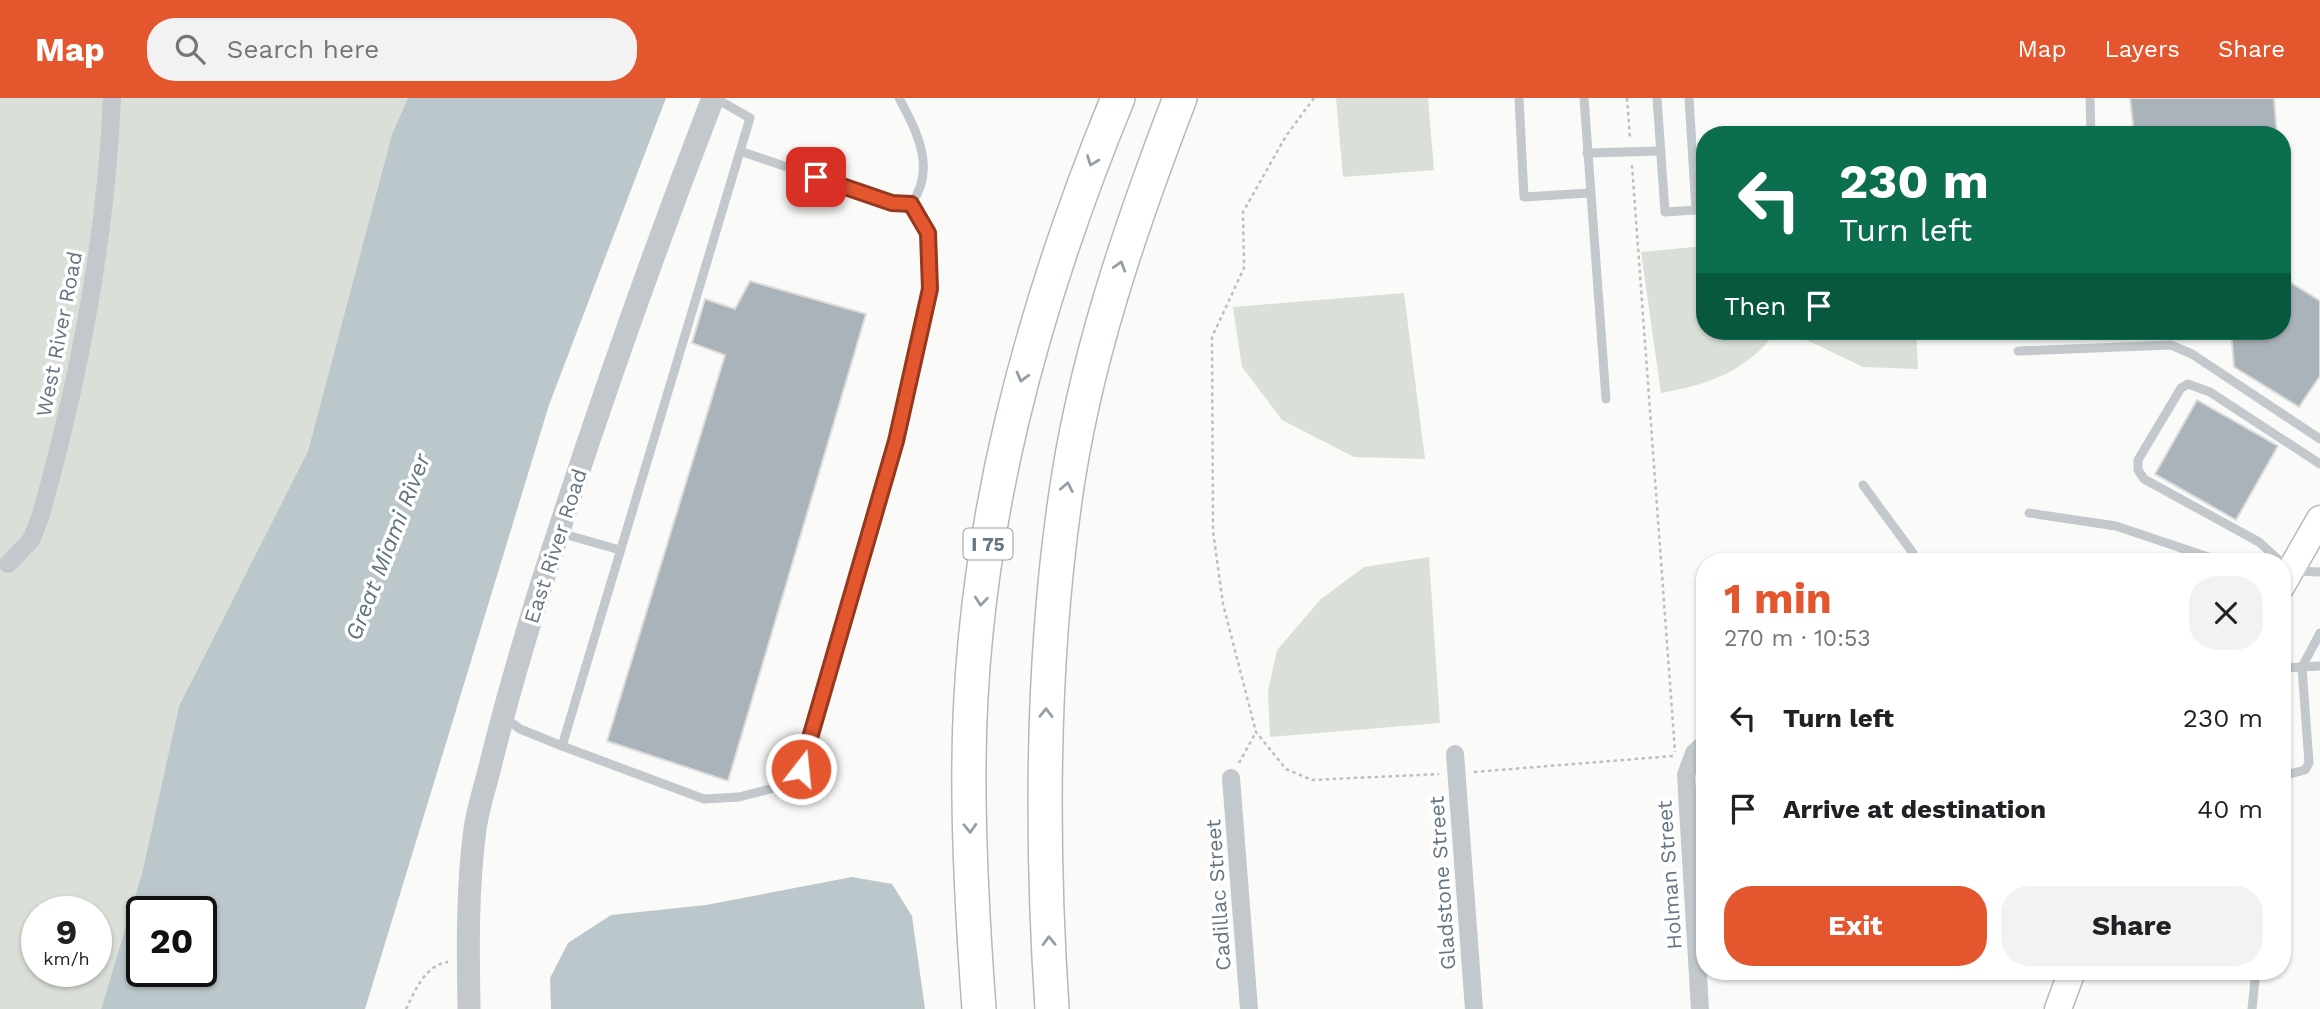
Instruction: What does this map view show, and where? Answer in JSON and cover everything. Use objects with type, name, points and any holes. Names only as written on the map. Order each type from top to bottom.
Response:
[{"type":"highway","name":"I 75","points":[[979,1009],[969,760],[986,551],[998,482],[1035,327],[1074,210],[1118,98]]},
{"type":"highway","points":[[1052,1009],[1045,835],[1047,692],[1053,600],[1065,500],[1108,304],[1144,192],[1180,98]]},
{"type":"main road","points":[[2291,560],[2320,519]]},
{"type":"main road","points":[[2058,1009],[2069,980]]},
{"type":"street","name":"West River Road","points":[[8,564],[31,540],[40,518],[80,364],[98,260],[112,98]]},
{"type":"street","name":"East River Road","points":[[469,1009],[468,906],[476,825],[503,717],[558,533],[654,251],[714,98]]},
{"type":"street","points":[[1682,759],[1696,751]]},
{"type":"street","name":"Gladstone Street","points":[[1455,754],[1474,1009]]},
{"type":"street","name":"Holman Street","points":[[1682,759],[1686,775],[1686,824],[1696,956]]},
{"type":"street","name":"Cadillac Street","points":[[1231,778],[1249,1009]]},
{"type":"street","name":"Holman Street","points":[[1698,980],[1700,1009]]},
{"type":"lane","points":[[562,746],[750,118],[714,98]]},
{"type":"lane","points":[[899,98],[921,143],[922,189],[911,204]]},
{"type":"lane","points":[[1519,98],[1524,197],[1590,193]]},
{"type":"lane","points":[[1584,98],[1606,398]]},
{"type":"lane","points":[[1657,98],[1665,212],[1696,210],[1689,98]]},
{"type":"lane","points":[[2090,98],[2091,126]]},
{"type":"lane","points":[[740,151],[892,203],[911,204]]},
{"type":"lane","points":[[1587,153],[1631,154],[1661,151]]},
{"type":"lane","points":[[503,717],[520,729],[704,799],[738,797],[782,786],[801,769],[896,441],[930,289],[928,233],[911,204]]},
{"type":"lane","points":[[2018,351],[2171,345],[2192,354],[2320,439]]},
{"type":"lane","points":[[2269,553],[2259,542],[2144,479],[2138,470],[2138,460],[2181,388],[2188,384],[2210,392],[2320,464]]},
{"type":"lane","points":[[1863,485],[1913,553]]},
{"type":"lane","points":[[2029,513],[2116,526],[2196,553]]},
{"type":"lane","points":[[558,533],[620,550]]},
{"type":"lane","points":[[2291,570],[2320,572]]},
{"type":"lane","points":[[2291,774],[2305,770],[2309,762],[2302,667],[2320,633]]},
{"type":"lane","points":[[2291,668],[2320,666]]},
{"type":"lane","points":[[2252,1009],[2255,980]]},
{"type":"path","points":[[1314,98],[1286,136],[1243,212],[1244,268],[1212,337],[1213,531],[1223,604],[1256,732],[1286,769],[1312,780],[1682,759],[1627,98]]},
{"type":"path","points":[[1231,778],[1256,732]]},
{"type":"path","points":[[406,1009],[421,979],[441,963],[468,960]]},
{"type":"shaded area","points":[[0,98],[408,98],[392,134],[308,451],[179,706],[142,873],[135,896],[126,896],[126,926],[112,973],[112,896],[21,896],[21,987],[108,987],[101,1009],[0,1009]]},
{"type":"shaded area","points":[[1336,98],[1428,98],[1434,170],[1343,177]]},
{"type":"shaded area","points":[[1696,247],[1696,340],[1769,340],[1752,357],[1726,374],[1696,385],[1661,393],[1641,252]]},
{"type":"shaded area","points":[[1404,293],[1425,459],[1354,457],[1282,420],[1242,367],[1233,307]]},
{"type":"shaded area","points":[[1807,340],[1916,340],[1918,369],[1863,367]]},
{"type":"shaded area","points":[[1429,557],[1440,723],[1270,737],[1268,691],[1277,650],[1321,599],[1364,567]]},
{"type":"water","name":"Great Miami River","points":[[408,98],[666,98],[549,405],[365,1009],[101,1009],[108,987],[112,987],[112,973],[126,926],[126,987],[217,987],[217,896],[135,896],[179,706],[308,451],[392,134]]},
{"type":"water","points":[[852,877],[892,884],[912,916],[925,1009],[551,1009],[550,978],[568,943],[611,915],[706,905]]},
{"type":"building","points":[[2130,98],[2274,98],[2276,126],[2133,126]]},
{"type":"building","points":[[750,281],[866,314],[728,781],[607,741],[725,355],[692,343],[705,299],[735,309]]},
{"type":"building","points":[[2291,283],[2320,301],[2320,376],[2299,407],[2234,367],[2232,340],[2291,340]]},
{"type":"building","points":[[2197,400],[2278,446],[2236,520],[2155,474]]},
{"type":"route","points":[[801,769],[896,441],[930,289],[928,233],[911,204],[892,203],[816,177]]}]
